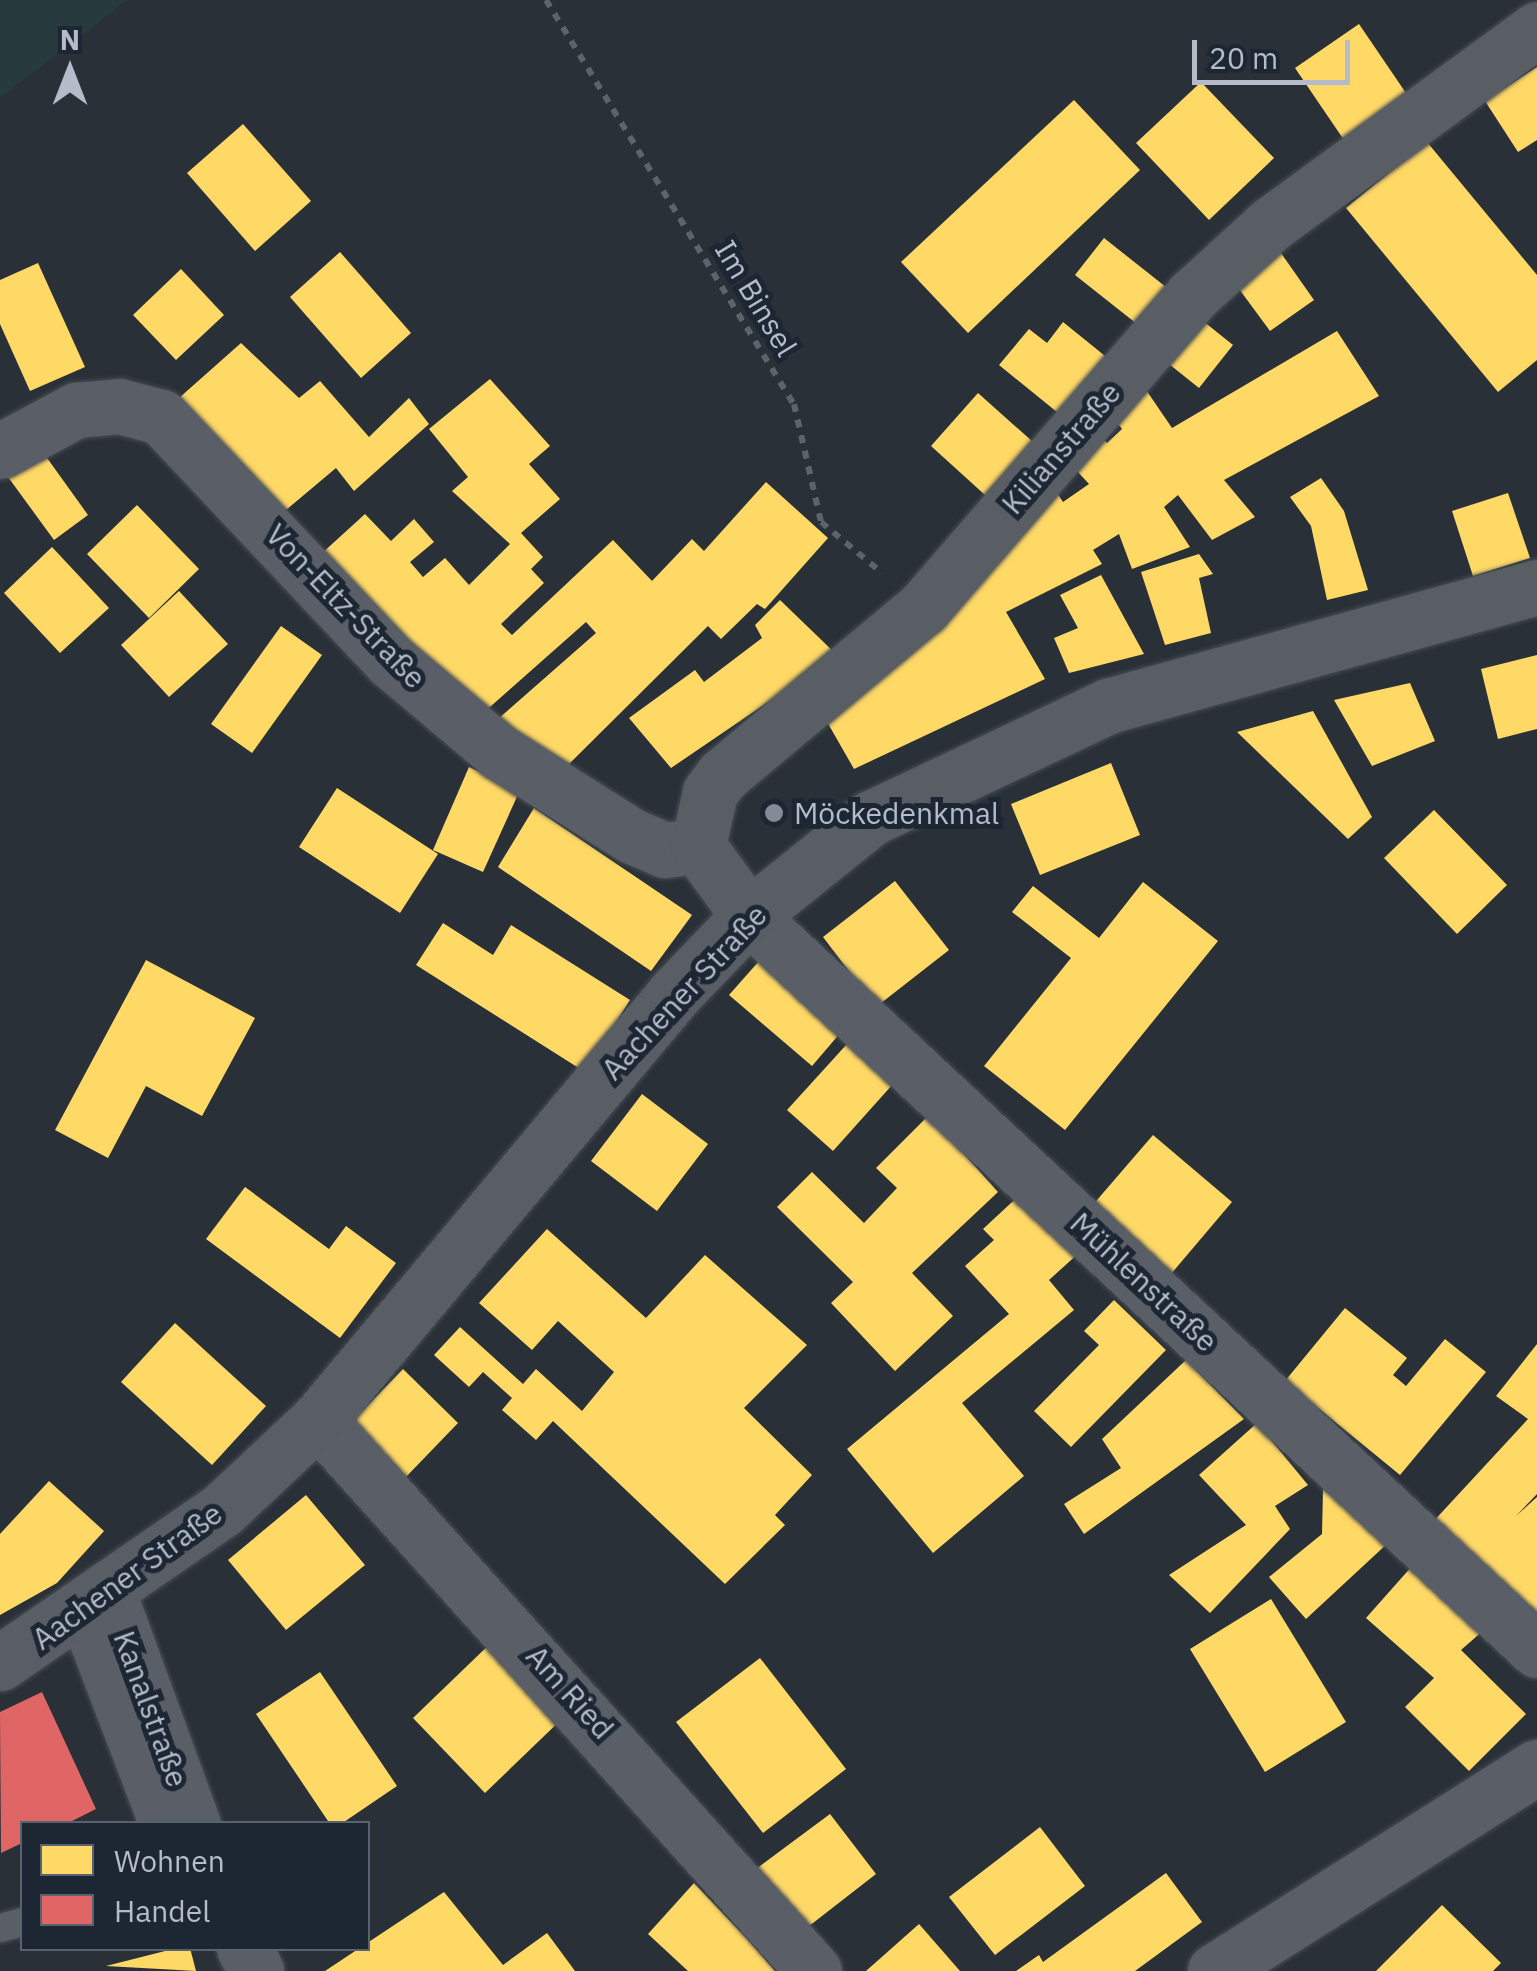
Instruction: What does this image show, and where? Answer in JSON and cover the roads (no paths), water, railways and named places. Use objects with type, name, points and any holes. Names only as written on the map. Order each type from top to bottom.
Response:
[{"type":"main road","name":"Kilianstraße","points":[[698,846],[710,792],[723,775],[923,608],[1193,296],[1271,224],[1537,30]]},
{"type":"main road","name":"Aachener Straße","points":[[0,1664],[92,1607],[318,1420],[750,916],[871,818],[1033,735],[1183,684],[1537,587]]},
{"type":"main road","points":[[698,846],[750,916]]},
{"type":"street","points":[[1526,0],[1537,15]]},
{"type":"street","name":"Von-Eltz-Straße","points":[[0,450],[76,410],[119,406],[161,418],[392,662],[499,752],[632,836],[665,850],[698,846]]},
{"type":"street","name":"Mühlenstraße","points":[[750,916],[1537,1650]]},
{"type":"street","name":"Am Ried","points":[[318,1420],[814,1971]]},
{"type":"street","name":"Kanalstraße","points":[[92,1607],[192,1821]]},
{"type":"street","points":[[1215,1971],[1537,1768]]},
{"type":"lane","points":[[92,1607],[152,1821]]},
{"type":"place","name":"Möckedenkmal","points":[[774,813]]}]
